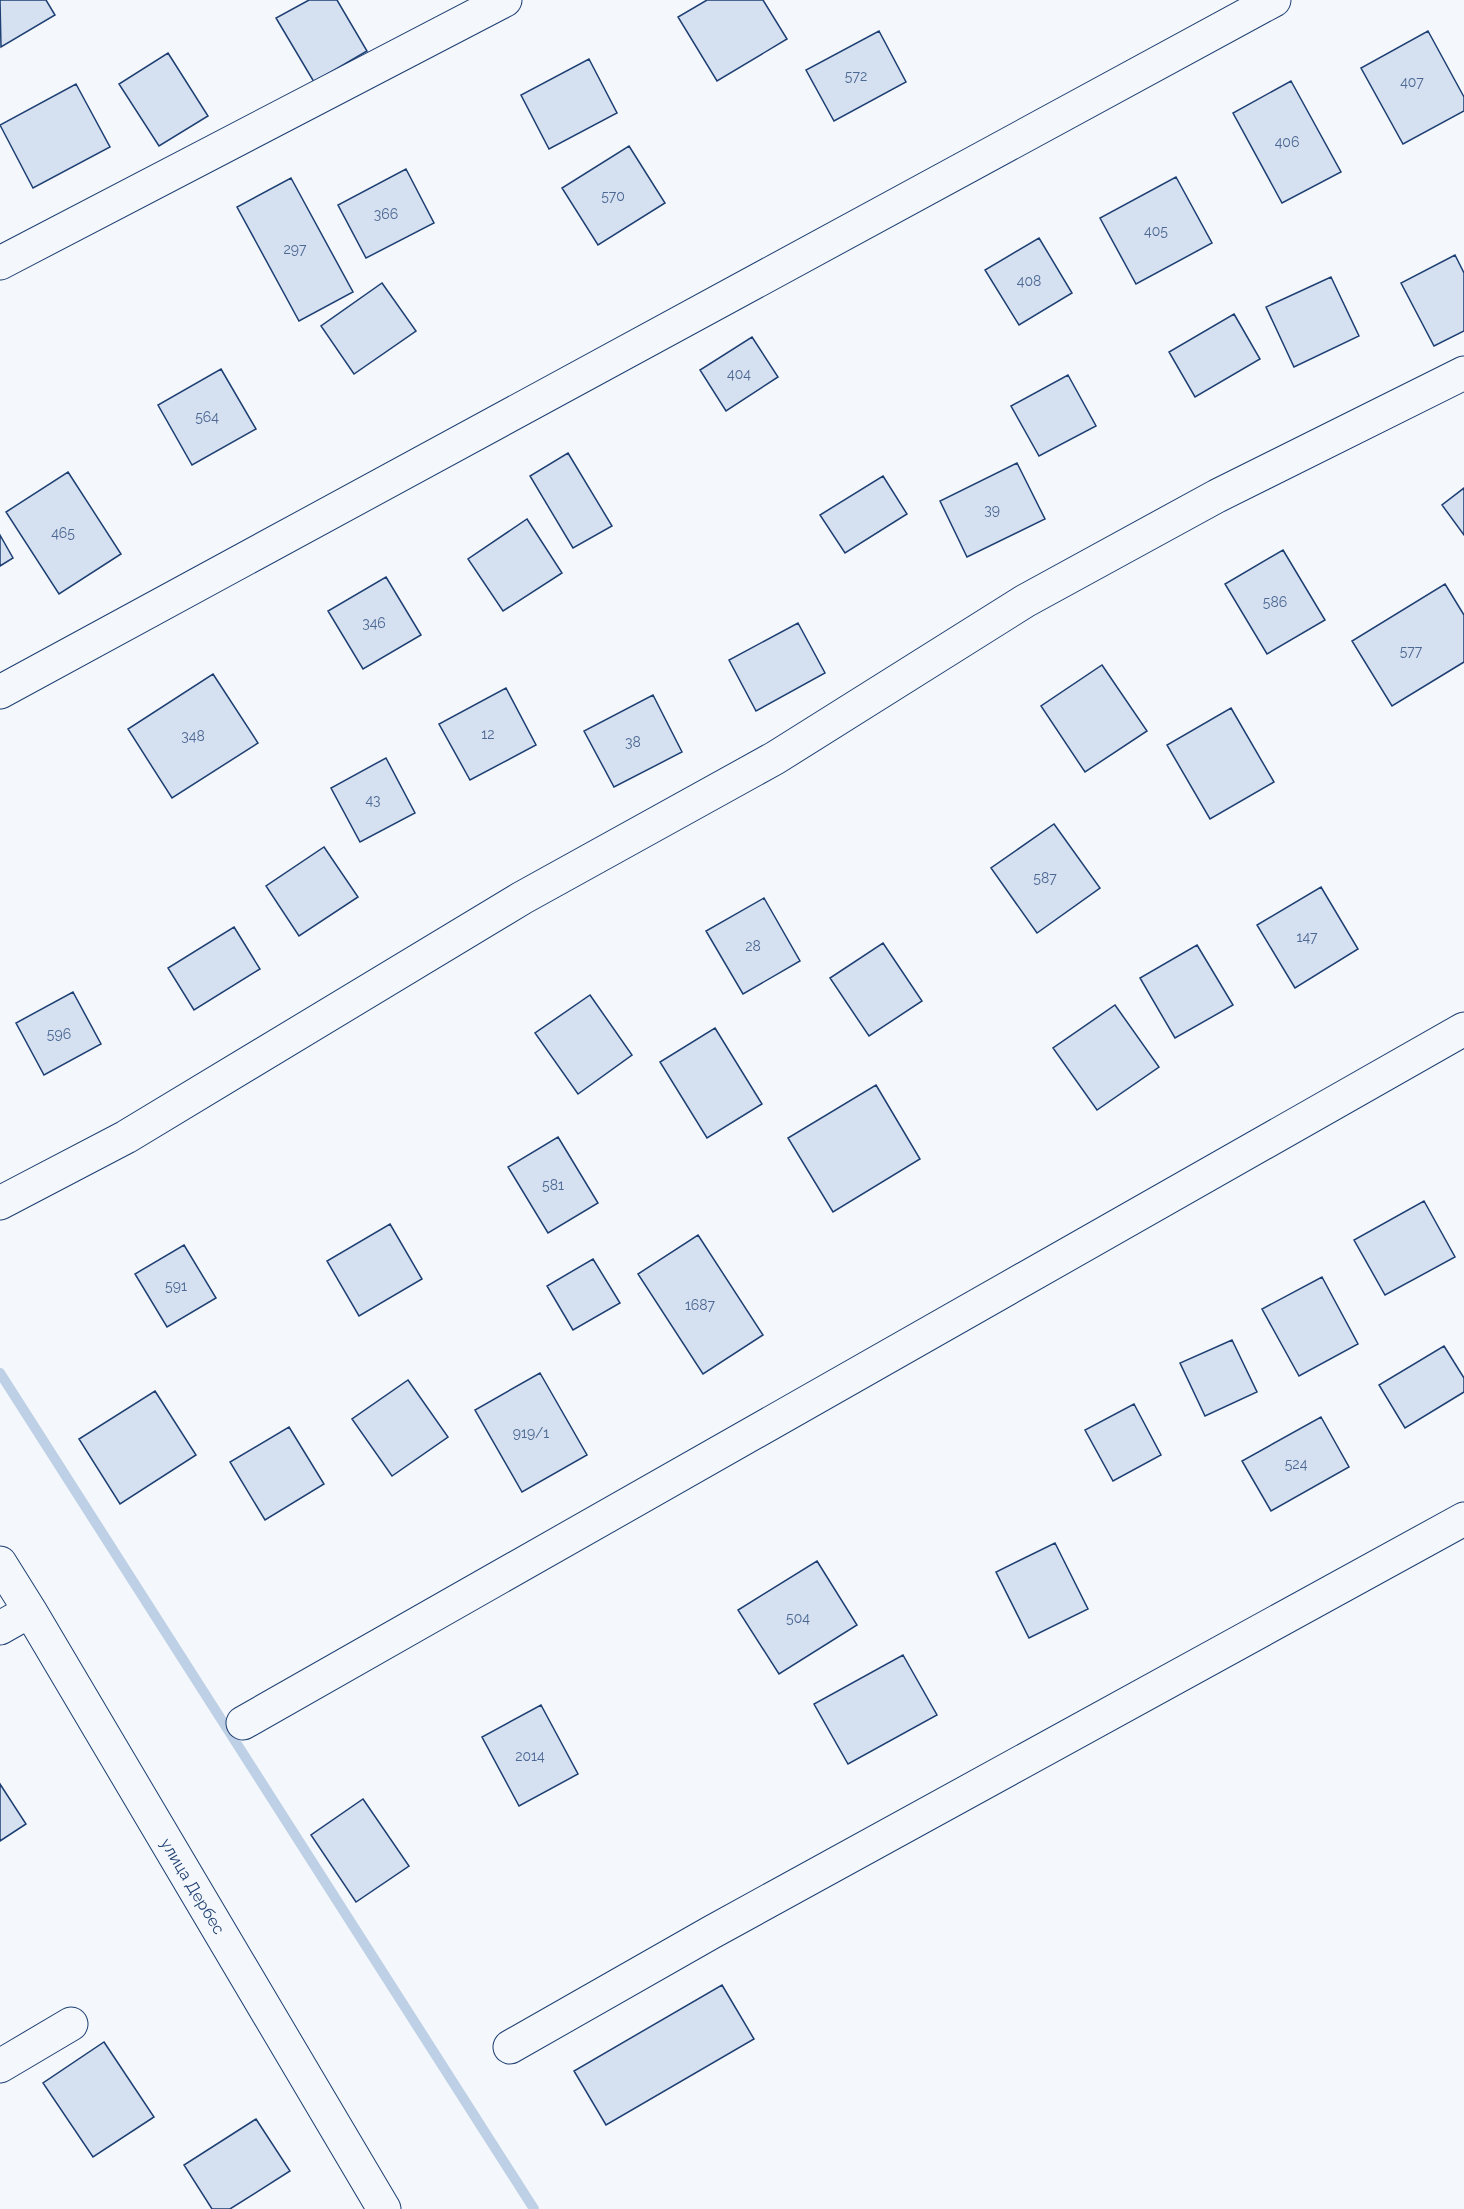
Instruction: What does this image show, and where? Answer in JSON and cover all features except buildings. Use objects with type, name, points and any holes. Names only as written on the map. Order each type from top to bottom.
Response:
[{"type":"street","points":[[0,263],[506,0]]},
{"type":"street","points":[[0,692],[1274,0]]},
{"type":"street","points":[[0,1203],[126,1137],[522,898],[775,758],[1024,601],[1217,496],[1464,373]]},
{"type":"street","points":[[243,1723],[1464,1029]]},
{"type":"street","points":[[510,2047],[712,1932],[1464,1519]]},
{"type":"street","name":"улица Дербес","points":[[0,1563],[384,2209]]},
{"type":"street","points":[[0,1628],[30,1611]]},
{"type":"street","points":[[0,2066],[71,2024]]},
{"type":"waterway","points":[[0,1373],[534,2209]]}]
